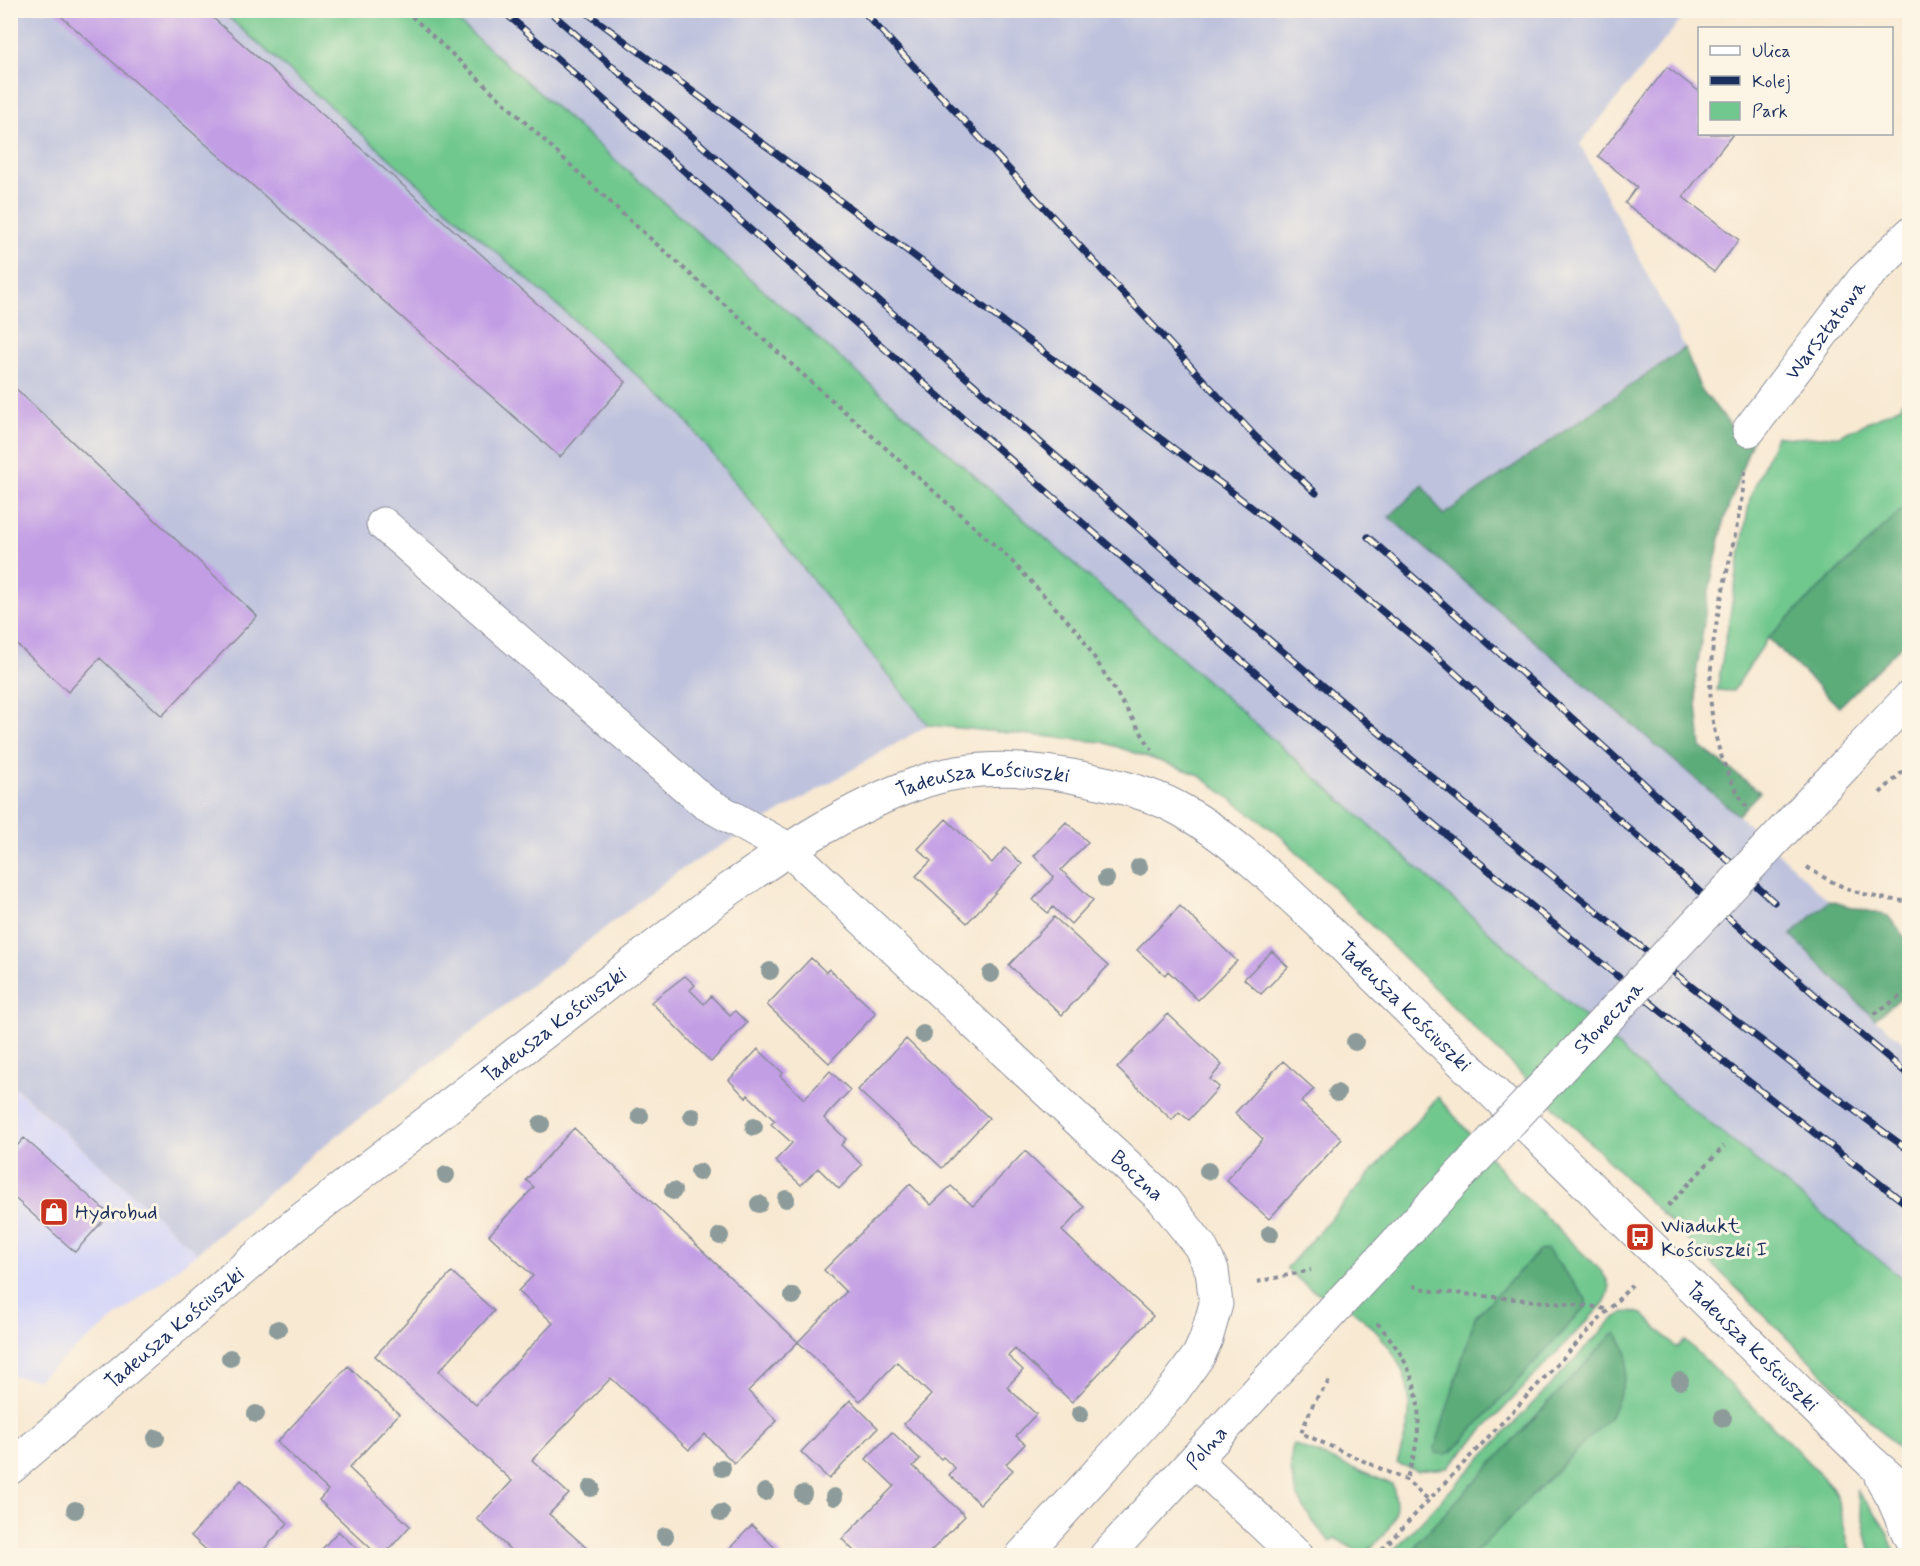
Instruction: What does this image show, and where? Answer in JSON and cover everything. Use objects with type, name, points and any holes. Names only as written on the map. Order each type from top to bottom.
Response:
[{"type":"street","name":"Warsztatowa","points":[[1749,430],[1863,280],[1910,234]]},
{"type":"street","name":"Boczna","points":[[383,524],[704,802],[788,849],[1163,1199],[1200,1246],[1212,1270],[1216,1304],[1212,1322],[1199,1355],[1173,1391],[1022,1556]]},
{"type":"street","name":"Słoneczna","points":[[1307,1338],[1910,697]]},
{"type":"street","name":"Tadeusza Kościuszki","points":[[10,1468],[292,1227],[727,891],[788,849],[876,801],[918,783],[964,773],[1002,769],[1044,771],[1082,777],[1129,789],[1179,808],[1215,831],[1253,860],[1870,1461],[1910,1496]]},
{"type":"street","name":"Polna","points":[[1106,1556],[1307,1338]]},
{"type":"street","points":[[1195,1460],[1297,1556]]},
{"type":"street","points":[[1870,1461],[1893,1498],[1910,1537]]},
{"type":"path","points":[[405,10],[624,215],[1009,558],[1079,633],[1162,767],[1179,808]]},
{"type":"path","points":[[1749,430],[1742,504],[1715,628],[1709,684],[1711,713],[1723,761],[1734,787],[1753,814]]},
{"type":"path","points":[[1800,862],[1820,876],[1844,888],[1891,901],[1910,901]]},
{"type":"path","points":[[1874,1014],[1910,990]]},
{"type":"path","points":[[1254,1283],[1313,1269]]},
{"type":"path","points":[[1376,1556],[1636,1281]]},
{"type":"path","points":[[1411,1286],[1433,1291],[1608,1310]]},
{"type":"path","points":[[1388,1336],[1408,1366],[1417,1394],[1415,1445],[1406,1480]]},
{"type":"path","points":[[1335,1375],[1314,1402],[1301,1433],[1406,1480],[1429,1500]]},
{"type":"shaded area","points":[[10,11],[221,11],[680,413],[928,725],[677,872],[325,1145],[197,1253],[11,1084]]},
{"type":"shaded area","points":[[446,11],[1688,11],[1580,144],[1685,348],[1442,515],[1389,517],[1738,815],[1829,901],[1791,935],[1875,1019],[1909,1046],[1909,1284],[1650,1075],[1161,640]]},
{"type":"shaded area","points":[[10,1084],[197,1253],[38,1379],[11,1376]]},
{"type":"green space","points":[[221,11],[446,11],[1161,640],[1650,1075],[1909,1284],[1909,1459],[1282,837],[1197,774],[1103,742],[928,725],[680,413]]},
{"type":"green space","points":[[1685,348],[1700,388],[1732,427],[1755,432],[1724,520],[1708,596],[1695,682],[1701,747],[1760,792],[1738,815],[1389,517],[1423,485],[1443,515]]},
{"type":"green space","points":[[1909,387],[1909,503],[1768,638],[1733,691],[1717,690],[1750,498],[1776,436],[1792,438],[1839,436],[1901,406]]},
{"type":"green space","points":[[1909,503],[1909,638],[1839,707],[1768,638]]},
{"type":"green space","points":[[1829,901],[1888,916],[1909,943],[1909,991],[1875,1019],[1791,935]]},
{"type":"green space","points":[[1438,1097],[1519,1191],[1600,1270],[1608,1283],[1609,1291],[1603,1304],[1447,1468],[1417,1471],[1397,1463],[1407,1428],[1409,1405],[1403,1372],[1386,1343],[1375,1330],[1348,1307],[1311,1289],[1286,1269]]},
{"type":"green space","points":[[1547,1249],[1586,1299],[1586,1306],[1453,1451],[1446,1454],[1435,1453],[1475,1317],[1539,1251]]},
{"type":"green space","points":[[1630,1311],[1643,1314],[1677,1348],[1685,1340],[1831,1486],[1837,1497],[1851,1555],[1388,1556],[1613,1319]]},
{"type":"green space","points":[[1617,1333],[1627,1355],[1627,1369],[1622,1388],[1608,1419],[1474,1554],[1466,1555],[1416,1547],[1417,1543],[1613,1334]]},
{"type":"green space","points":[[1293,1444],[1392,1484],[1396,1506],[1391,1524],[1364,1555],[1335,1538],[1331,1542],[1312,1521],[1298,1498],[1294,1485],[1291,1472]]},
{"type":"green space","points":[[1856,1490],[1885,1528],[1894,1555],[1871,1555]]},
{"type":"building","points":[[54,10],[204,10],[626,382],[560,457]]},
{"type":"building","points":[[1667,67],[1698,90],[1698,135],[1732,135],[1683,197],[1739,240],[1714,272],[1625,203],[1637,187],[1598,156]]},
{"type":"building","points":[[10,383],[257,616],[162,716],[100,658],[68,692],[10,638]]},
{"type":"building","points":[[946,819],[992,863],[1005,848],[1022,864],[967,923],[916,876],[931,861],[918,849]]},
{"type":"building","points":[[1066,822],[1088,842],[1061,870],[1093,900],[1071,924],[1053,907],[1048,913],[1033,900],[1054,877],[1034,856]]},
{"type":"building","points":[[1180,906],[1237,961],[1198,1000],[1168,971],[1165,975],[1137,950]]},
{"type":"building","points":[[1054,917],[1108,966],[1062,1015],[1009,965]]},
{"type":"building","points":[[1272,951],[1288,967],[1261,994],[1244,979]]},
{"type":"building","points":[[811,958],[826,972],[829,969],[876,1013],[829,1063],[767,1005]]},
{"type":"building","points":[[685,976],[695,985],[690,990],[704,1004],[711,996],[730,1015],[735,1011],[747,1023],[711,1062],[651,1002]]},
{"type":"building","points":[[1168,1014],[1222,1065],[1210,1079],[1219,1087],[1189,1120],[1179,1112],[1172,1120],[1117,1068]]},
{"type":"building","points":[[906,1039],[989,1118],[942,1168],[858,1090]]},
{"type":"building","points":[[758,1049],[783,1073],[780,1076],[804,1099],[830,1071],[850,1090],[824,1118],[846,1139],[841,1145],[862,1165],[839,1189],[818,1168],[801,1185],[775,1161],[792,1143],[771,1124],[775,1121],[748,1095],[746,1098],[729,1080]]},
{"type":"building","points":[[1283,1061],[1314,1089],[1301,1102],[1342,1139],[1269,1219],[1226,1180],[1263,1139],[1235,1113]]},
{"type":"building","points":[[574,1128],[798,1342],[748,1391],[777,1421],[734,1463],[705,1434],[689,1450],[611,1378],[532,1460],[569,1494],[549,1514],[589,1550],[584,1556],[517,1556],[477,1519],[512,1481],[375,1356],[452,1272],[494,1311],[439,1371],[476,1405],[553,1323],[518,1291],[533,1276],[489,1235],[534,1187],[526,1180]]},
{"type":"building","points":[[24,1138],[109,1214],[75,1252],[10,1194],[10,1154]]},
{"type":"building","points":[[1025,1151],[1084,1207],[1062,1231],[1153,1316],[1072,1402],[1015,1349],[1008,1356],[1023,1370],[1007,1387],[1036,1414],[1016,1436],[1025,1444],[1006,1464],[1013,1470],[980,1504],[949,1475],[955,1468],[943,1457],[941,1459],[904,1424],[931,1395],[897,1362],[860,1401],[798,1342],[846,1292],[824,1270],[910,1184],[931,1205],[951,1186],[973,1206]]},
{"type":"building","points":[[348,1366],[399,1414],[349,1468],[410,1526],[383,1556],[379,1556],[319,1500],[328,1490],[277,1442]]},
{"type":"building","points":[[850,1400],[878,1428],[829,1479],[801,1452]]},
{"type":"building","points":[[892,1432],[920,1459],[913,1466],[965,1516],[926,1556],[859,1556],[842,1539],[894,1486],[866,1459]]},
{"type":"building","points":[[241,1480],[288,1523],[258,1556],[213,1556],[191,1536]]},
{"type":"building","points":[[752,1525],[783,1556],[727,1556],[725,1553]]},
{"type":"building","points":[[338,1531],[365,1556],[316,1556]]},
{"type":"railway","points":[[502,10],[1302,713],[1600,962],[1910,1207]]},
{"type":"railway","points":[[548,10],[1031,435],[1368,724],[1635,942],[1817,1083],[1910,1151]]},
{"type":"railway","points":[[583,10],[1223,485],[1341,577],[1435,655],[1824,1003],[1910,1076]]},
{"type":"railway","points":[[862,10],[1255,436],[1316,493]]},
{"type":"railway","points":[[1368,537],[1549,697],[1774,902]]},
{"type":"place","name":"Hydrobud","points":[[54,1212]]},
{"type":"place","name":"Wiadukt Kościuszki I","points":[[1640,1237]]}]
